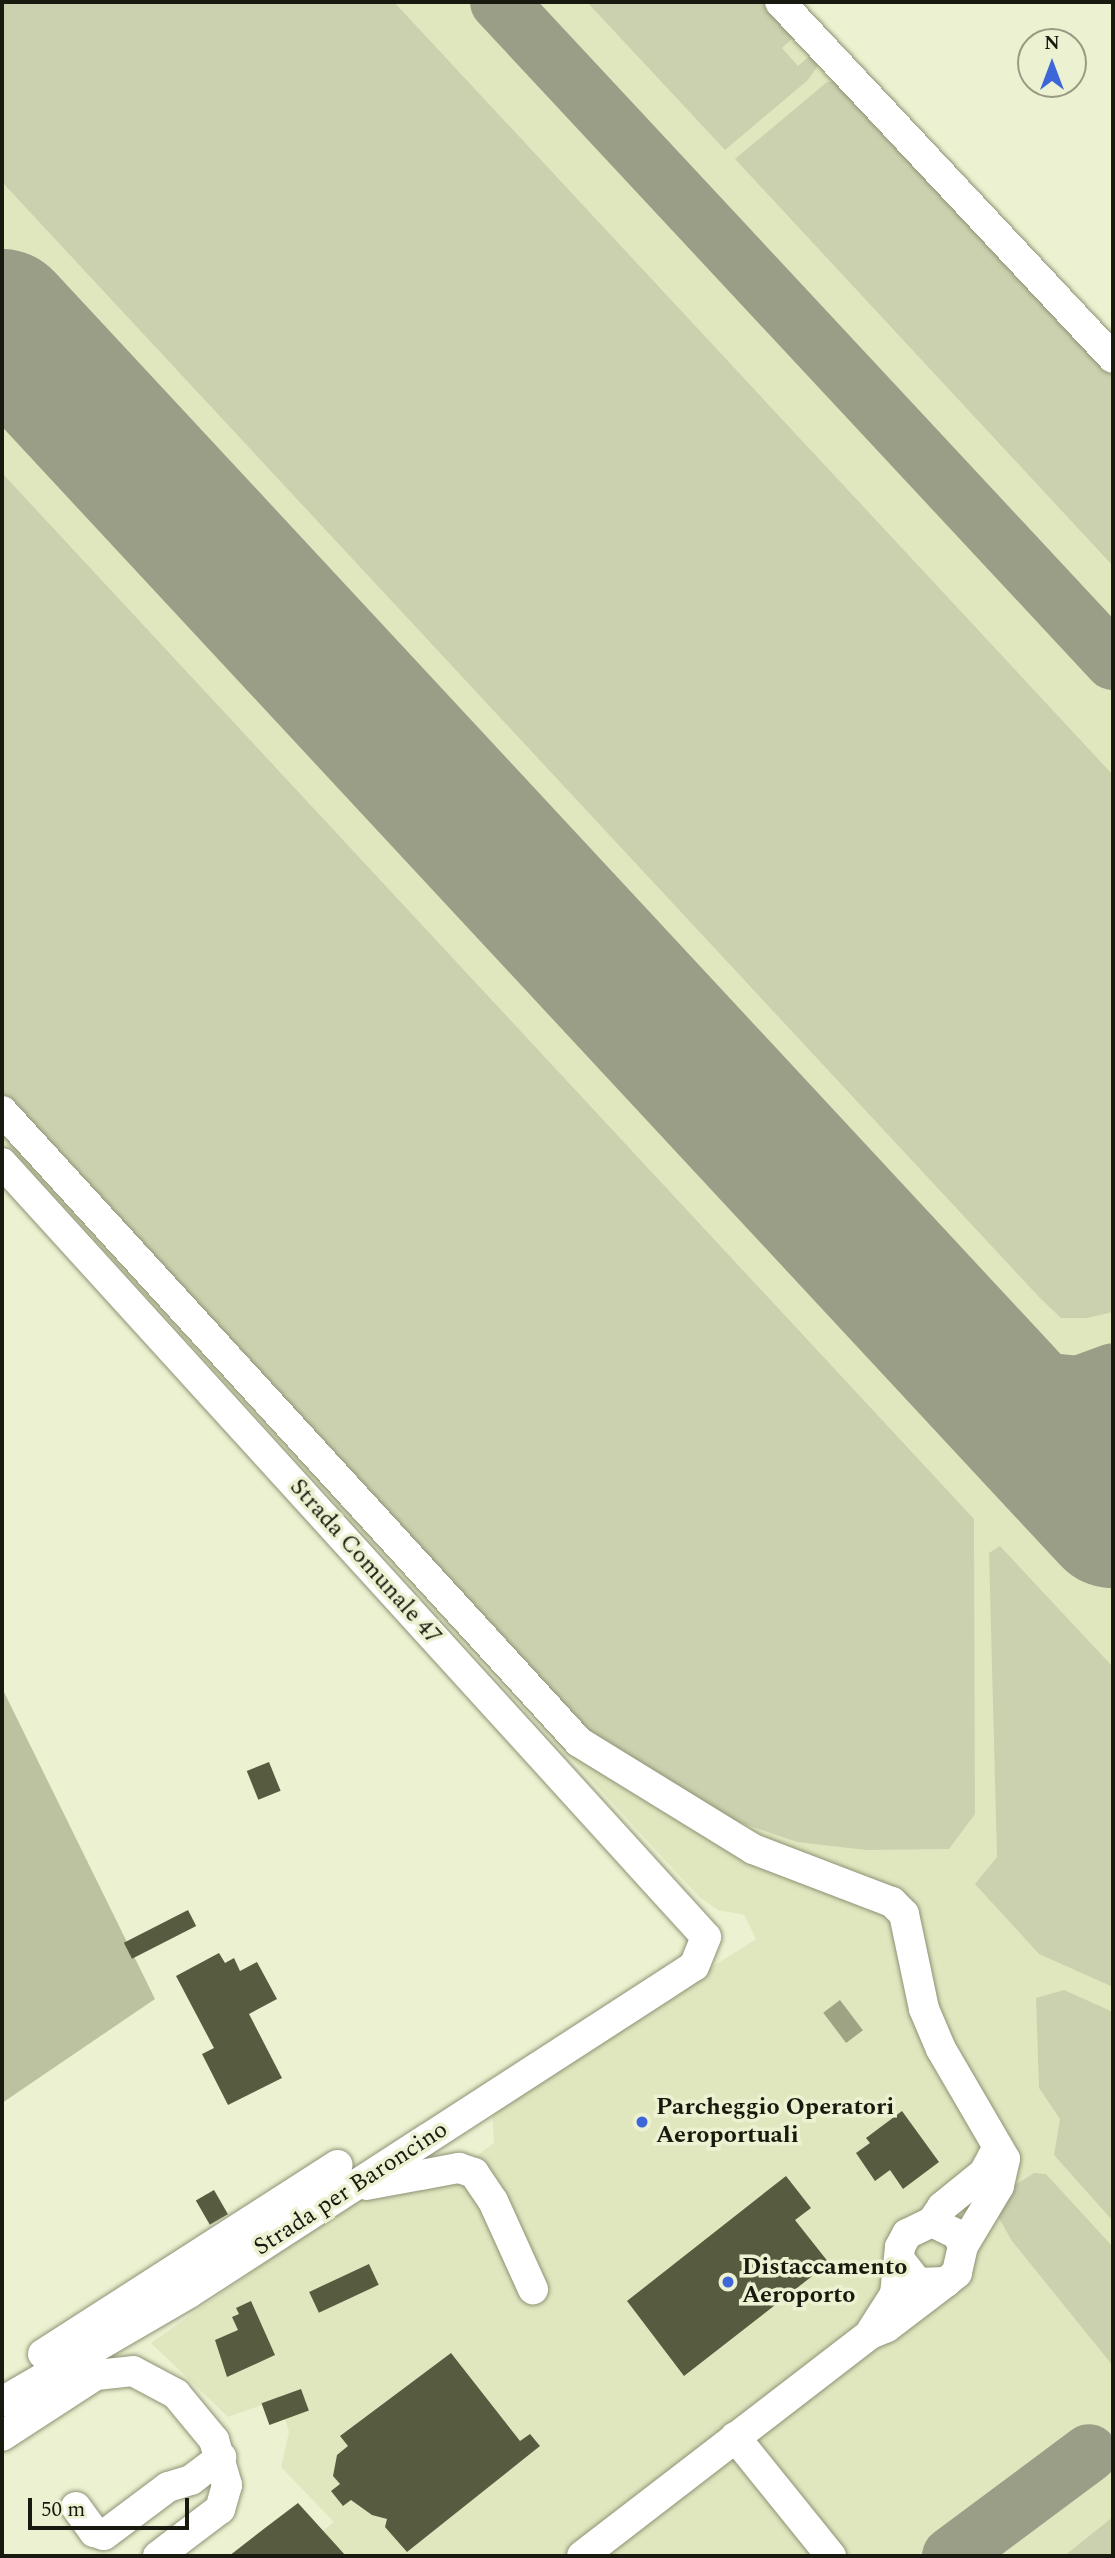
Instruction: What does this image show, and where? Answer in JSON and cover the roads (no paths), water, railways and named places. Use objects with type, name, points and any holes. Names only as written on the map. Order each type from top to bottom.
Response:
[{"type":"street","points":[[780,2],[1113,358]]},
{"type":"street","points":[[2,1111],[579,1742],[753,1849],[892,1902],[904,1914],[928,2019],[997,2149],[1005,2159],[1005,2172],[963,2246],[957,2273],[887,2327],[870,2333],[582,2556]]},
{"type":"street","name":"Strada Comunale 47","points":[[2,1163],[706,1937],[694,1966]]},
{"type":"street","name":"Strada per Baroncino","points":[[2,2402],[190,2293],[345,2176],[694,1966]]},
{"type":"street","points":[[870,2333],[895,2294],[907,2234],[932,2222],[943,2207],[984,2174],[997,2149]]},
{"type":"street","points":[[2,2381],[345,2176],[458,2168],[474,2173],[493,2201],[533,2289]]},
{"type":"street","points":[[932,2222],[957,2234],[963,2246]]},
{"type":"street","points":[[901,2261],[918,2283],[946,2282]]},
{"type":"street","points":[[2,2436],[96,2375],[133,2371],[176,2394],[214,2440],[227,2485],[220,2509],[158,2556]]},
{"type":"street","points":[[735,2437],[831,2556]]},
{"type":"street","points":[[76,2507],[94,2532],[104,2535],[167,2487],[191,2480],[221,2457]]},
{"type":"street","points":[[107,2556],[179,2502],[191,2480]]},
{"type":"place","name":"Parcheggio Operatori Aeroportuali","points":[[642,2122]]},
{"type":"place","name":"Distaccamento Aeroporto","points":[[728,2282]]}]
